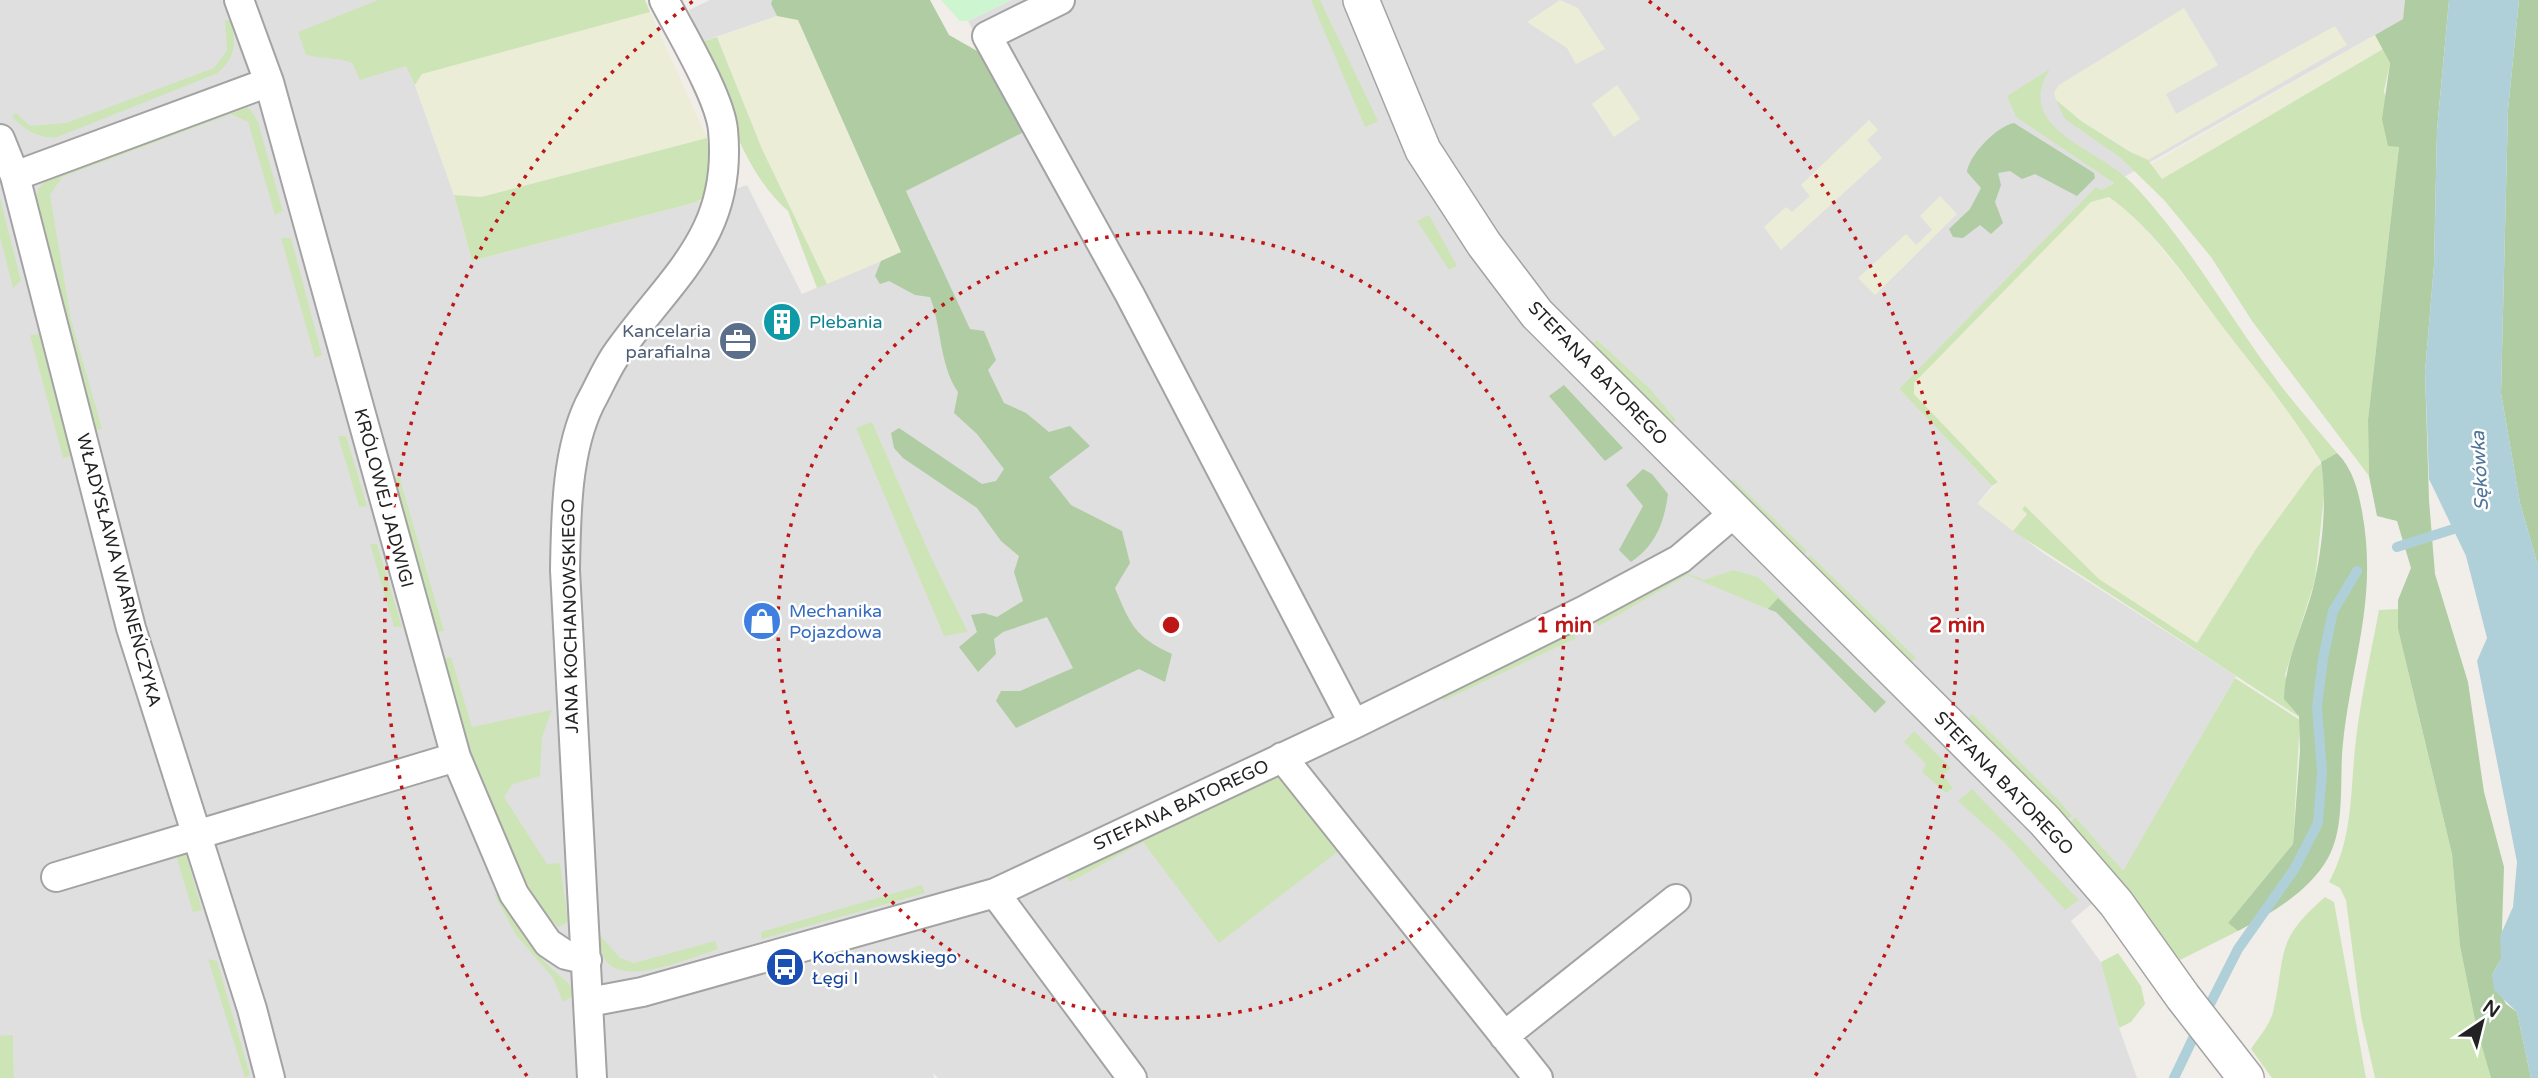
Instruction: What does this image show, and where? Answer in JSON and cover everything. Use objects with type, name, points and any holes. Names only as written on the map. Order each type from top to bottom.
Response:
[{"type":"street","name":"KRÓLOWEJ JADWIGI","points":[[239,0],[269,82],[456,757],[514,894],[548,943],[566,956],[587,960]]},
{"type":"street","name":"JANA KOCHANOWSKIEGO","points":[[592,1078],[587,960],[578,860],[566,583],[567,486],[589,407],[617,354],[690,263],[713,221],[722,180],[723,128],[703,74],[664,0]]},
{"type":"street","points":[[1060,0],[987,36],[1130,295],[1354,724]]},
{"type":"street","name":"STEFANA BATOREGO","points":[[1361,0],[1423,150],[1484,244],[1537,314],[2045,821],[2116,903],[2183,997],[2246,1078]]},
{"type":"street","points":[[15,176],[269,82]]},
{"type":"street","name":"WŁADYSŁAWA WARNEŃCZYKA","points":[[0,139],[15,176],[131,628],[252,1009],[270,1078]]},
{"type":"street","name":"STEFANA BATOREGO","points":[[589,1002],[642,992],[995,892],[1354,724],[1585,610],[1680,559],[1734,513]]},
{"type":"street","points":[[57,877],[456,757]]},
{"type":"street","points":[[1282,757],[1538,1078]]},
{"type":"street","points":[[995,892],[1132,1078]]},
{"type":"street","points":[[1504,1036],[1676,899]]},
{"type":"shaded area","points":[[0,0],[378,0],[415,85],[454,195],[472,261],[697,202],[747,185],[802,294],[929,240],[906,191],[1026,131],[968,21],[1011,0],[2405,0],[2403,19],[2101,190],[1899,389],[1992,486],[1978,503],[2043,553],[2236,676],[2118,882],[2071,921],[2103,965],[2119,1028],[2137,1078],[938,1078],[933,1073],[934,1078],[14,1078],[13,1036],[0,1036]]},
{"type":"shaded area","points":[[710,0],[772,0],[771,4],[777,16],[701,42],[689,10]]},
{"type":"green space","points":[[378,0],[645,0],[650,12],[422,74],[415,85],[406,66],[360,80],[352,63],[306,55],[298,32]]},
{"type":"green space","points":[[772,0],[930,0],[949,35],[986,56],[1026,131],[906,191],[970,329],[984,331],[996,360],[988,370],[1004,403],[1026,413],[1049,432],[1070,426],[1090,446],[1049,477],[1071,505],[1122,531],[1130,563],[1115,588],[1135,628],[1150,642],[1172,654],[1165,682],[1139,669],[1016,728],[996,701],[1001,691],[1020,691],[1073,668],[1047,617],[1003,632],[994,639],[996,654],[978,672],[959,647],[977,632],[971,615],[984,613],[997,617],[1023,601],[1014,572],[1019,556],[1001,541],[977,508],[903,458],[894,448],[891,433],[899,428],[982,484],[996,481],[1004,469],[977,434],[954,413],[958,392],[947,370],[930,297],[915,295],[889,281],[880,284],[875,276],[881,261],[901,252],[798,20],[777,16],[771,4]]},
{"type":"green space","points":[[941,0],[1011,0],[968,21],[960,21]]},
{"type":"green space","points":[[1311,0],[1320,0],[1378,121],[1365,127]]},
{"type":"green space","points":[[1560,0],[1578,8],[1605,49],[1576,64],[1567,48],[1527,22]]},
{"type":"green space","points":[[2405,0],[2449,0],[2437,130],[2434,265],[2425,372],[2429,500],[2435,574],[2468,682],[2484,792],[2504,867],[2501,959],[2492,975],[2506,1004],[2517,1012],[2531,1078],[2491,1078],[2477,1030],[2460,946],[2452,854],[2398,629],[2398,600],[2411,568],[2397,521],[2377,516],[2369,476],[2368,420],[2399,147],[2388,146],[2382,119],[2390,63],[2375,35],[2403,19]]},
{"type":"green space","points":[[2519,0],[2538,0],[2538,566],[2520,503],[2501,393],[2508,110]]},
{"type":"green space","points":[[2184,8],[2218,65],[2166,94],[2176,114],[2335,26],[2347,45],[2148,160],[2130,152],[2081,121],[2056,100],[2054,93],[2059,85]]},
{"type":"green space","points":[[650,12],[707,138],[481,197],[454,195],[415,85],[422,74]]},
{"type":"green space","points":[[777,16],[798,20],[901,253],[827,284],[762,149],[717,37]]},
{"type":"green space","points":[[225,20],[230,20],[234,42],[232,55],[218,73],[55,138],[31,132],[12,117],[16,113],[30,126],[66,123],[214,68],[227,50]]},
{"type":"green space","points":[[2375,35],[2383,49],[2162,179],[2151,164]]},
{"type":"green space","points":[[717,37],[762,149],[827,284],[817,288],[788,211],[772,195],[746,155],[701,42]]},
{"type":"green space","points":[[2383,49],[2390,63],[2384,91],[2399,147],[2368,420],[2369,476],[2252,321],[2211,257],[2164,200],[2121,158],[2065,119],[2056,100],[2081,121],[2130,152],[2148,160],[2162,179]]},
{"type":"green space","points":[[2050,69],[2041,89],[2042,107],[2050,122],[2064,135],[2131,182],[2152,205],[2189,253],[2276,379],[2337,453],[2321,462],[2285,408],[2168,255],[2141,224],[2109,197],[2091,202],[1914,383],[1914,394],[1998,482],[1992,486],[1899,389],[2096,187],[2101,190],[2114,183],[2016,117],[2007,96]]},
{"type":"green space","points":[[1617,85],[1640,119],[1614,137],[1592,104]]},
{"type":"green space","points":[[243,105],[251,110],[258,122],[283,211],[275,215],[248,122],[231,114],[62,177],[50,195],[71,320],[102,429],[96,430],[34,213],[38,189],[51,174]]},
{"type":"green space","points":[[1869,120],[1878,130],[1867,140],[1882,158],[1781,250],[1764,227],[1786,207],[1792,212],[1810,196],[1801,185]]},
{"type":"green space","points":[[2014,123],[2094,173],[2095,178],[2077,196],[2035,174],[2022,179],[2010,171],[1998,173],[2001,185],[1995,202],[2003,223],[1991,234],[1980,225],[1963,238],[1953,237],[1949,229],[1970,209],[1981,188],[1967,172],[1969,165],[1992,135]]},
{"type":"green space","points":[[707,138],[710,169],[704,197],[697,202],[472,261],[454,195],[481,197]]},
{"type":"green space","points":[[1940,196],[1957,214],[1875,295],[1858,278],[1906,234],[1916,245],[1932,230],[1920,216]]},
{"type":"green space","points":[[2110,197],[2132,213],[2176,266],[2302,430],[2321,464],[2315,468],[2256,549],[2197,643],[2099,579],[2025,506],[2022,509],[2027,513],[2013,531],[1978,504],[1998,482],[1914,394],[1914,383],[2091,202]]},
{"type":"green space","points":[[0,198],[21,281],[13,288],[0,237]]},
{"type":"green space","points":[[1429,215],[1457,266],[1449,270],[1417,221]]},
{"type":"green space","points":[[281,238],[291,238],[322,355],[315,358]]},
{"type":"green space","points":[[39,334],[71,456],[63,458],[30,335]]},
{"type":"green space","points":[[1597,340],[1650,389],[1676,420],[1670,425],[1589,346]]},
{"type":"green space","points":[[1564,385],[1623,448],[1605,461],[1549,396]]},
{"type":"green space","points":[[872,422],[930,555],[968,632],[944,636],[856,428]]},
{"type":"green space","points":[[338,436],[346,436],[367,506],[359,507]]},
{"type":"green space","points":[[2337,453],[2351,473],[2359,495],[2367,573],[2362,628],[2343,743],[2340,817],[2334,845],[2311,881],[2276,909],[2238,931],[2228,923],[2293,844],[2300,751],[2299,716],[2284,699],[2285,684],[2318,566],[2324,505],[2321,462]]},
{"type":"green space","points":[[2321,464],[2325,487],[2315,580],[2285,675],[2299,717],[2013,531],[2027,514],[2022,509],[2025,506],[2099,579],[2197,643],[2256,549],[2315,468]]},
{"type":"green space","points":[[1643,469],[1652,474],[1668,494],[1664,514],[1653,541],[1631,562],[1619,550],[1643,506],[1626,485]]},
{"type":"green space","points":[[399,476],[444,631],[436,632],[391,479]]},
{"type":"green space","points":[[1733,479],[1807,551],[1801,557],[1729,484]]},
{"type":"green space","points":[[370,544],[377,544],[402,627],[394,627]]},
{"type":"green space","points":[[1810,555],[1916,658],[1910,663],[1805,560]]},
{"type":"green space","points":[[1733,570],[1758,577],[1802,619],[1778,598],[1768,609],[1687,575],[1599,626],[1593,619],[1686,573],[1704,580]]},
{"type":"green space","points":[[1778,598],[1886,702],[1875,713],[1776,612],[1768,609]]},
{"type":"green space","points":[[2398,609],[2398,629],[2452,854],[2460,946],[2477,1030],[2491,1078],[2375,1078],[2361,1016],[2346,900],[2340,888],[2329,882],[2343,848],[2347,830],[2358,723],[2379,610]]},
{"type":"green space","points":[[1571,631],[1576,638],[1443,701],[1443,692]]},
{"type":"green space","points":[[451,657],[472,727],[552,710],[542,737],[540,776],[513,784],[504,797],[547,864],[560,863],[568,922],[559,927],[546,914],[530,889],[489,807],[444,659]]},
{"type":"green space","points":[[2235,678],[2300,720],[2293,844],[2228,923],[2238,931],[2180,960],[2098,855],[2069,824],[2075,817],[2123,871]]},
{"type":"green space","points":[[1972,714],[2072,816],[2066,820],[1966,720]]},
{"type":"green space","points":[[1914,731],[1951,768],[1943,775],[1953,788],[1946,793],[1922,772],[1926,764],[1904,742]]},
{"type":"green space","points":[[1269,775],[1284,778],[1340,850],[1219,943],[1143,842],[1070,882],[1065,874]]},
{"type":"green space","points":[[1972,789],[2079,900],[2065,910],[2005,843],[1958,801]]},
{"type":"green space","points":[[174,849],[185,851],[202,910],[193,912]]},
{"type":"green space","points":[[922,885],[925,893],[762,939],[761,932]]},
{"type":"green space","points":[[494,894],[500,895],[521,930],[549,967],[574,990],[573,996],[563,1002],[553,978],[516,935]]},
{"type":"green space","points":[[2325,897],[2334,902],[2366,1078],[2272,1078],[2251,1049],[2271,1017],[2289,938],[2308,912]]},
{"type":"green space","points":[[600,935],[620,958],[634,963],[715,941],[718,949],[666,966],[627,971],[612,966],[603,955]]},
{"type":"green space","points":[[2118,953],[2141,986],[2145,1004],[2131,1022],[2119,1028],[2101,962]]},
{"type":"green space","points":[[208,959],[217,961],[250,1075],[245,1078]]},
{"type":"green space","points":[[13,1035],[14,1078],[0,1078],[0,1036]]},
{"type":"water","name":"Sękówka","points":[[2449,0],[2519,0],[2508,110],[2501,393],[2520,503],[2538,566],[2538,1078],[2531,1078],[2517,1012],[2494,990],[2492,975],[2501,959],[2500,936],[2513,907],[2517,862],[2477,661],[2487,638],[2466,556],[2429,479],[2425,372],[2434,265],[2437,130]]},
{"type":"waterway","points":[[2397,547],[2463,526]]},
{"type":"waterway","points":[[2205,1014],[2238,949],[2295,868],[2318,823],[2322,772],[2317,707],[2323,659],[2333,611],[2357,571]]},
{"type":"waterway","points":[[2174,1078],[2198,1028]]},
{"type":"place","name":"Plebania","points":[[782,322]]},
{"type":"place","name":"Kancelaria parafialna","points":[[738,341]]},
{"type":"place","name":"Mechanika Pojazdowa","points":[[762,621]]},
{"type":"place","name":"Kochanowskiego Łęgi I","points":[[785,967]]}]
